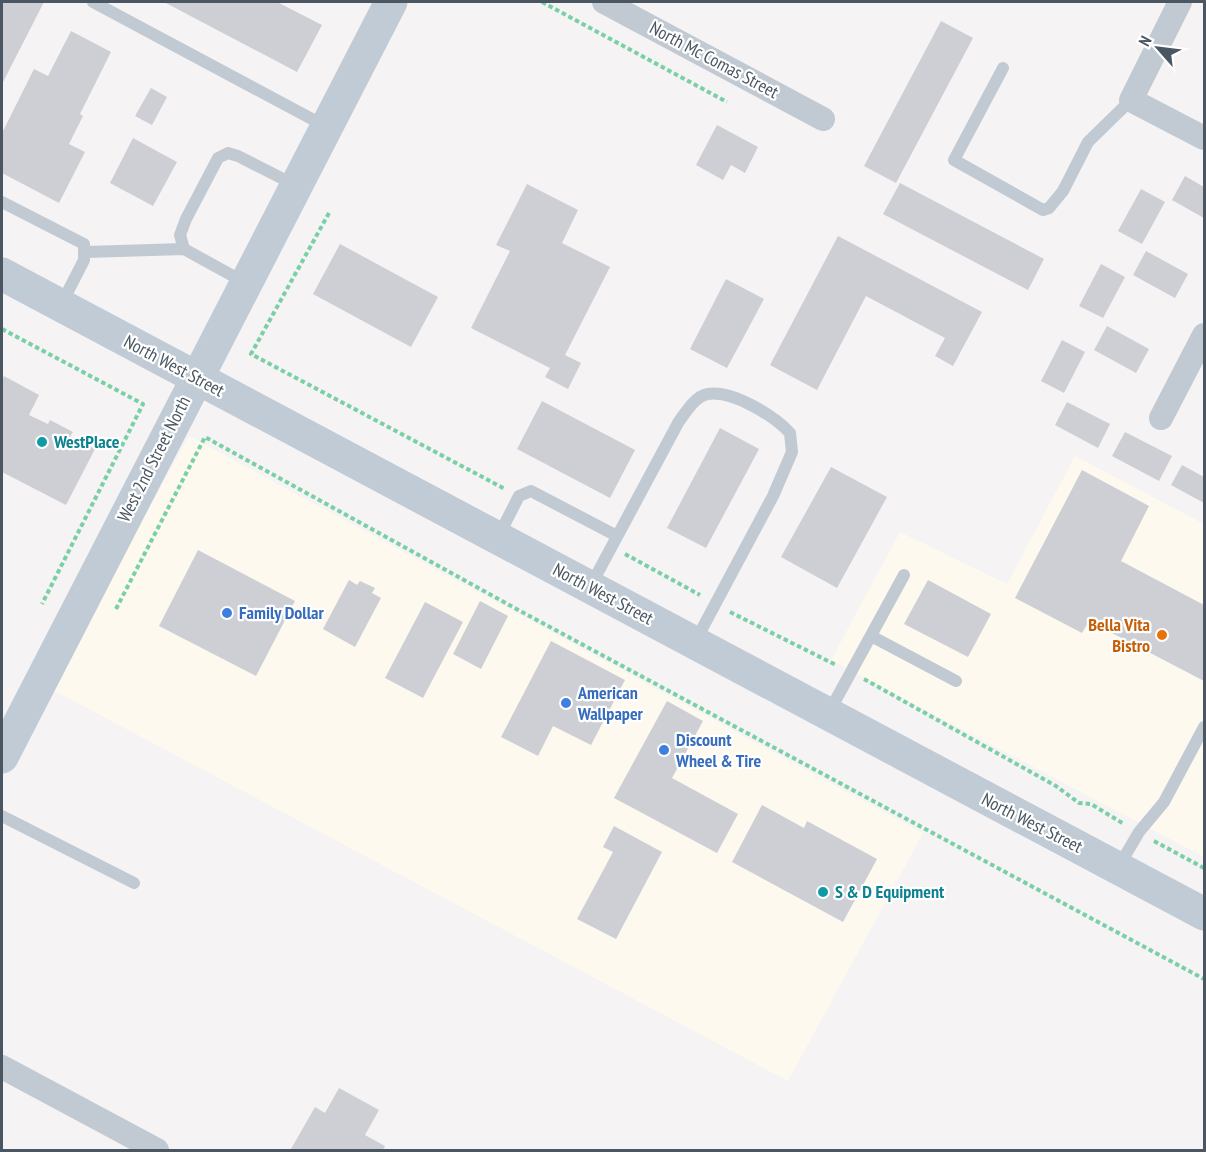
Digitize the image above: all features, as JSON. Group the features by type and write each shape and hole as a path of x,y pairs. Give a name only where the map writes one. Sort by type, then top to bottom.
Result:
{"main road":[{"name":"West 2nd Street North","path":"2,757 245,282 392,2"},
{"name":"North West Street","path":"2,274 1204,914"}],"street":[{"name":"North Mc Comas Street","path":"604,2 824,119"},
{"path":"1180,2 1131,100 1204,138"},
{"path":"1161,418 1204,335"},
{"path":"2,1067 157,1150"}],"lane":[{"path":"93,2 326,127"},
{"path":"1003,68 954,160 1043,210 1049,207 1063,191 1088,142 1131,100"},
{"path":"184,249 180,235 218,158 228,153 238,156 296,185"},
{"path":"2,202 84,244 86,252 84,261 61,306"},
{"path":"86,252 184,249 245,282"},
{"path":"590,587 678,423 694,402 706,394 726,395 768,414 790,433 792,452 773,496 695,644"},
{"path":"497,538 519,496 531,491 617,536"},
{"path":"828,715 904,575"},
{"path":"871,636 956,681"},
{"path":"1118,868 1139,832 1164,802 1204,727"},
{"path":"2,816 134,883"}],"path":[{"path":"542,2 727,102"},
{"path":"251,354 329,213"},
{"path":"2,329 143,404 42,604"},
{"path":"116,609 205,437 522,612 1204,979"}],"shaded area":[{"path":"189,436 923,833 788,1081 53,690 107,584"},
{"path":"1075,456 1204,524 1204,857 831,660 900,532 1007,584"}],"building":[{"path":"2,2 44,2 2,84"},
{"path":"164,2 277,2 322,25 297,72"},
{"path":"941,21 973,38 896,183 864,166"},
{"path":"71,31 111,52 80,114 83,116 69,144 85,152 59,203 2,173 2,133 34,69 48,76"},
{"path":"151,88 167,97 152,125 135,116"},
{"path":"717,125 758,147 745,173 731,165 723,180 696,165"},
{"path":"133,138 177,162 153,206 110,183"},
{"path":"1185,176 1204,187 1204,218 1172,200"},
{"path":"900,183 1044,259 1028,290 883,214"},
{"path":"527,184 578,210 562,243 610,267 565,355 581,363 568,389 545,377 550,368 471,328 510,251 496,245"},
{"path":"1141,189 1165,202 1142,244 1118,231"},
{"path":"838,236 982,312 953,366 935,356 945,338 866,296 817,390 770,365"},
{"path":"340,244 438,297 411,347 313,294"},
{"path":"1146,251 1188,274 1175,298 1133,275"},
{"path":"1101,264 1125,277 1103,318 1079,306"},
{"path":"726,279 764,299 727,368 690,349"},
{"path":"1107,326 1149,349 1136,373 1094,350"},
{"path":"1062,340 1085,352 1064,393 1041,381"},
{"name":"WestPlace","path":"4,376 39,395 29,415 48,424 50,420 73,432 70,436 95,449 66,505 2,472 2,381"},
{"path":"542,401 635,450 610,498 517,449"},
{"path":"1067,402 1110,424 1098,448 1055,425"},
{"path":"720,428 759,449 706,548 667,528"},
{"path":"1125,432 1172,456 1159,481 1112,456"},
{"path":"1182,465 1204,477 1204,503 1171,485"},
{"path":"831,467 887,497 837,588 781,557"},
{"path":"1082,470 1149,506 1121,561 1204,605 1204,681 1089,621 1082,633 1015,598"},
{"name":"Family Dollar","path":"198,550 295,601 256,676 159,626"},
{"path":"349,580 357,585 360,581 375,588 372,593 381,598 355,647 323,629"},
{"path":"928,580 991,614 968,657 904,624"},
{"path":"480,601 508,616 481,669 453,654"},
{"path":"425,602 463,622 423,698 385,678"},
{"name":"American Wallpaper","path":"551,641 625,680 591,745 553,726 538,756 501,737"},
{"path":"667,701 703,721 672,778 738,814 717,853 614,798"},
{"name":"S & D Equipment","path":"762,805 804,828 807,821 877,859 843,922 732,862"},
{"path":"614,826 662,852 616,939 577,919 613,852 603,847"},
{"path":"339,1088 379,1110 365,1135 385,1146 383,1150 291,1149 315,1107 325,1113"}],"place":[{"name":"WestPlace","path":"42,442"},
{"name":"Family Dollar","path":"227,613"},
{"name":"Bella Vita Bistro","path":"1162,635"},
{"name":"American Wallpaper","path":"566,703"},
{"name":"Discount Wheel & Tire","path":"664,750"},
{"name":"S & D Equipment","path":"823,892"}]}
